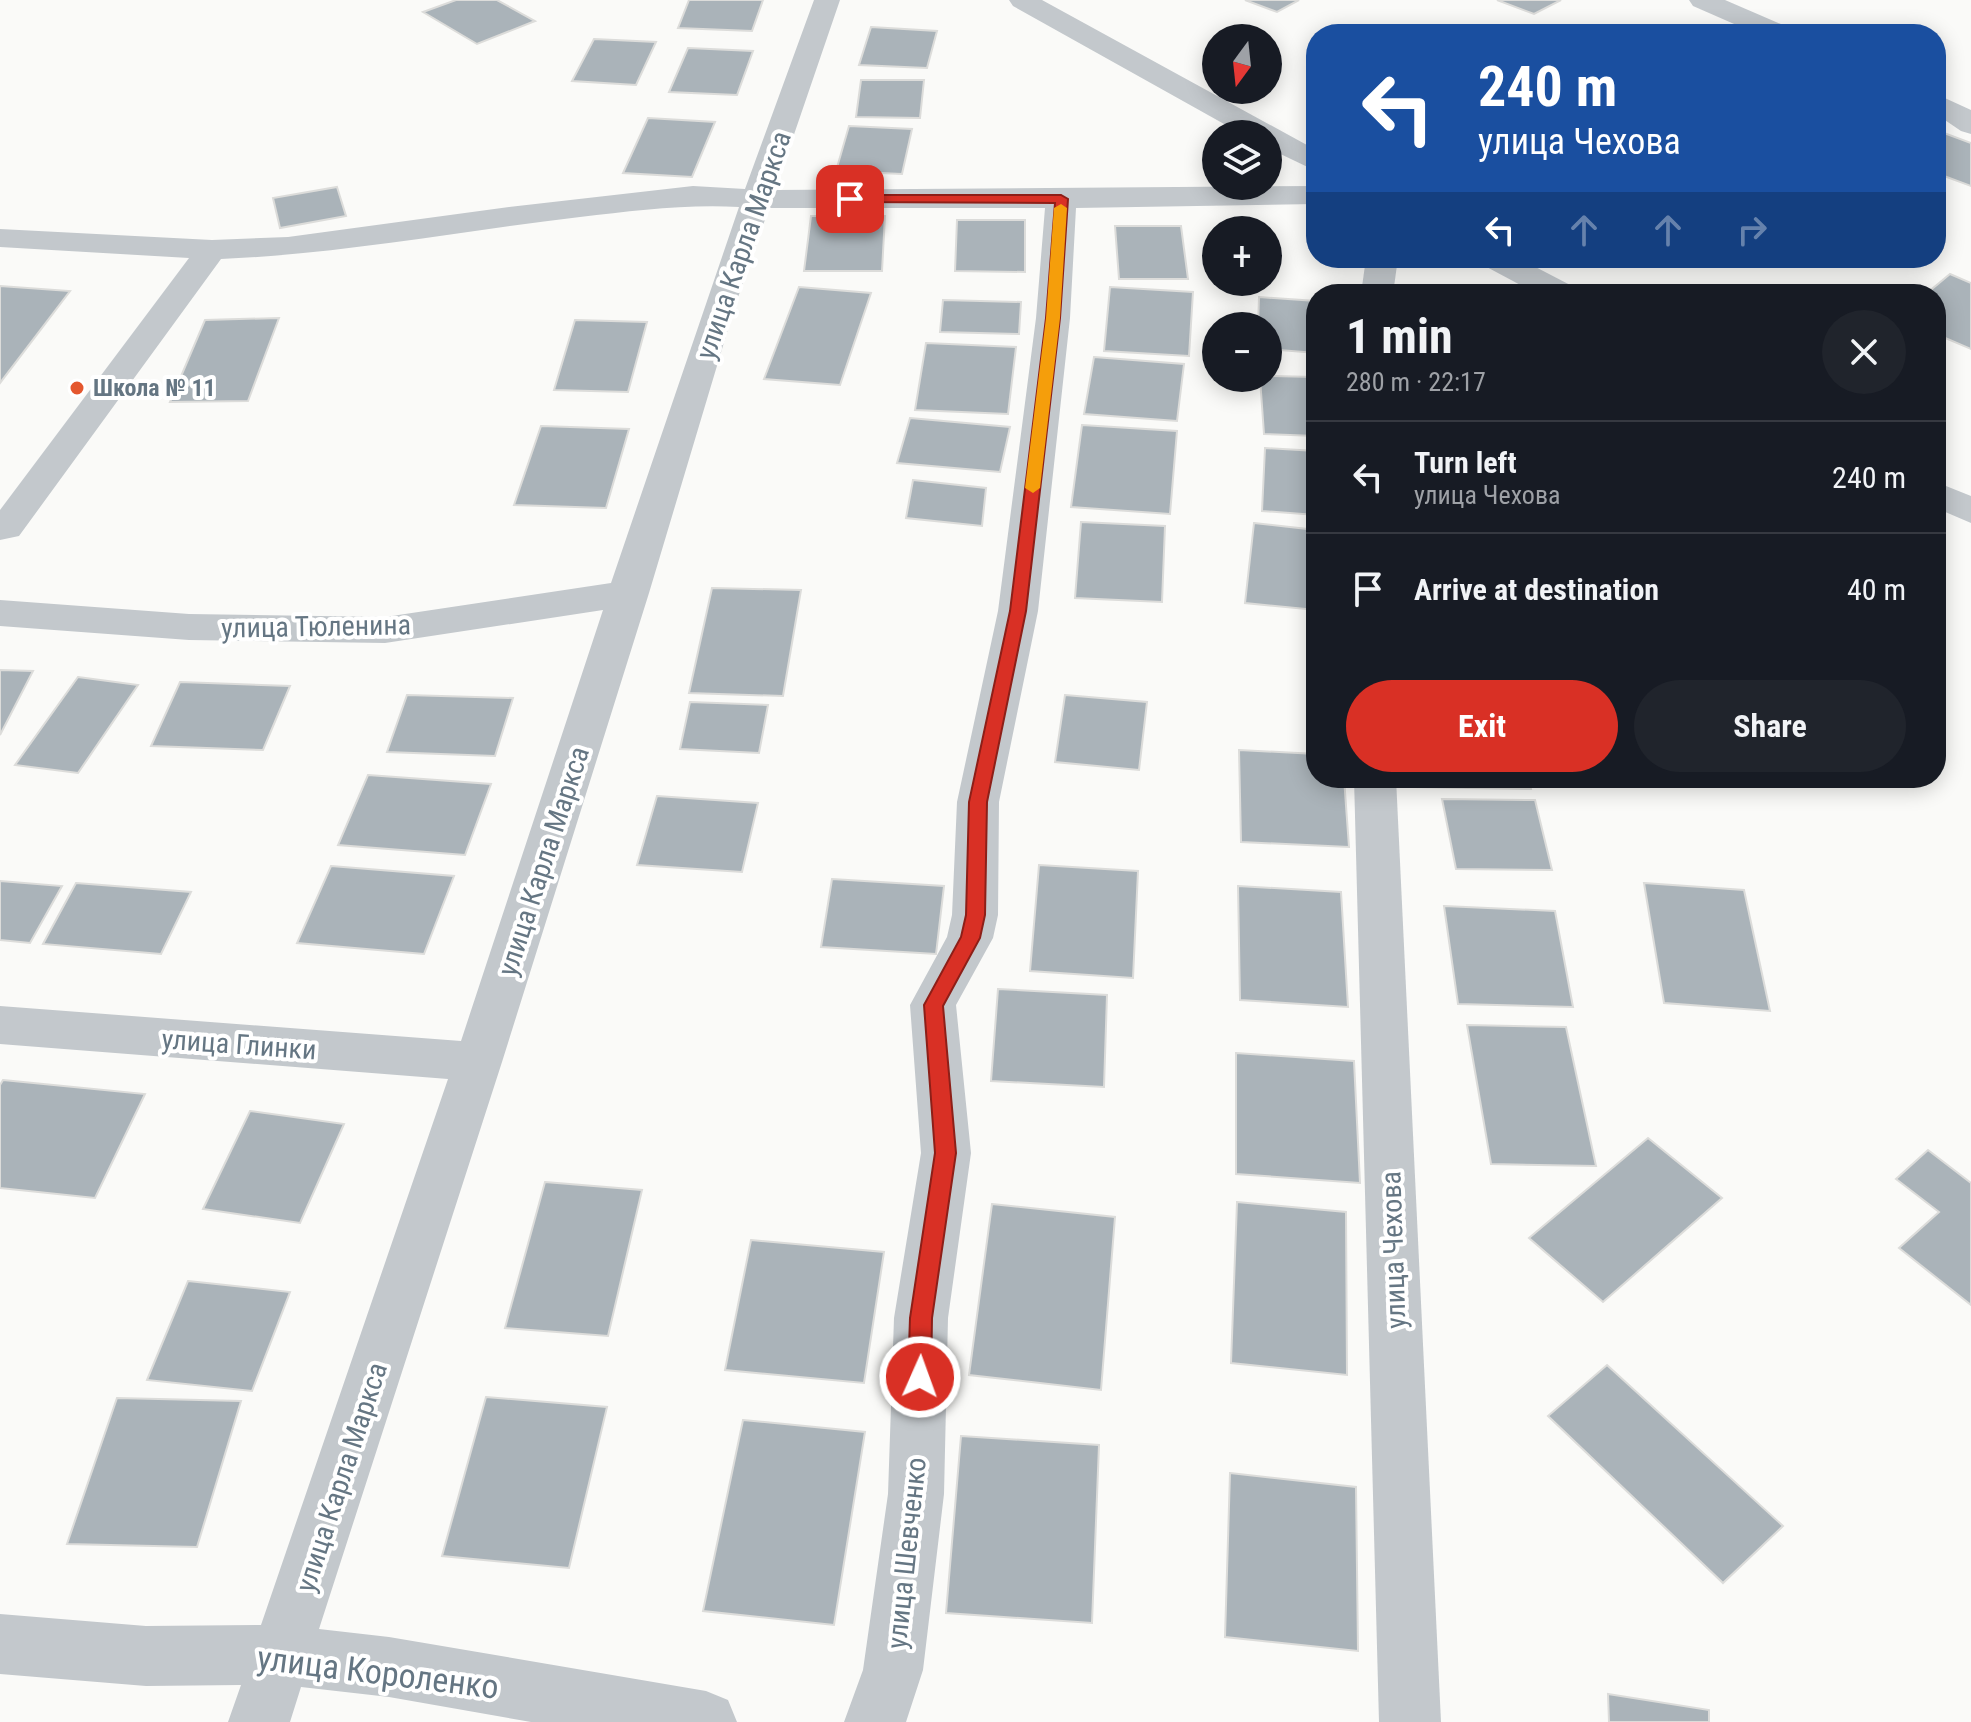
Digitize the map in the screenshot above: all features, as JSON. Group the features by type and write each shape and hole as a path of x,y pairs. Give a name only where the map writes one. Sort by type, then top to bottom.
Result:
{"street":[{"name":"улица Карла Маркса","path":"259,1722 478,1062 718,309 827,0"},
{"path":"1022,0 1239,120"},
{"path":"1702,0 1748,24"},
{"path":"1946,108 1971,125"},
{"path":"1282,144 1306,157"},
{"path":"0,238 212,250 288,247 626,201 693,195 759,199 1306,195"},
{"name":"улица Шевченко","path":"875,1722 893,1670 914,1508 921,1318 946,1153 933,1005 970,938 975,915 978,802 1018,611 1053,318 1061,199"},
{"path":"0,528 6,528 212,250"},
{"path":"1513,268 1543,284"},
{"path":"1946,498 1971,511"},
{"name":"улица Тюленина","path":"0,613 189,627 385,630 630,593"},
{"name":"улица Чехова","path":"1375,788 1410,1722"},
{"name":"улица Глинки","path":"0,1025 478,1062"},
{"name":"улица Короленко","path":"0,1644 146,1656 283,1655 389,1667 706,1722"}],"building":[{"path":"456,0 497,0 535,21 477,44 423,12"},
{"path":"689,0 763,0 752,31 678,28"},
{"path":"1245,0 1299,0 1277,12"},
{"path":"1497,0 1561,0 1534,14"},
{"path":"871,27 937,31 927,68 859,65"},
{"path":"594,39 656,42 636,85 572,81"},
{"path":"688,48 753,51 737,95 669,92"},
{"path":"861,80 924,80 920,118 856,117"},
{"path":"648,118 715,122 692,177 623,173"},
{"path":"849,126 912,129 902,174 836,171"},
{"path":"1946,134 1971,143 1971,186 1946,177"},
{"path":"337,187 346,216 280,228 273,198"},
{"path":"811,216 885,216 882,271 804,271"},
{"path":"957,220 1025,220 1025,272 955,271"},
{"path":"1115,226 1181,226 1188,279 1119,279"},
{"path":"1950,274 1971,283 1971,349 1946,338 1946,284 1938,284"},
{"path":"0,286 70,291 0,383"},
{"path":"799,287 871,293 840,385 764,379"},
{"path":"1110,287 1193,292 1189,356 1104,351"},
{"path":"1259,297 1306,300 1306,352 1282,350 1282,312 1258,312"},
{"path":"943,300 1021,302 1019,334 940,332"},
{"path":"279,318 248,401 170,402 205,320"},
{"path":"575,320 647,322 628,392 554,390"},
{"path":"926,343 1016,347 1008,414 915,410"},
{"path":"1094,357 1184,364 1177,421 1084,414"},
{"path":"1282,376 1306,377 1306,436 1264,434 1261,392 1282,392"},
{"path":"910,418 1010,427 1000,472 897,463"},
{"path":"1082,425 1177,431 1170,514 1071,507"},
{"path":"541,426 629,429 606,508 514,505"},
{"path":"1265,448 1306,450 1306,514 1262,511"},
{"path":"913,480 986,488 982,526 906,518"},
{"path":"1081,522 1165,526 1162,602 1075,598"},
{"path":"1254,523 1306,529 1306,609 1245,603"},
{"path":"712,588 801,590 783,696 689,693"},
{"path":"0,670 33,671 0,735"},
{"path":"78,677 138,685 78,773 15,765"},
{"path":"180,682 290,686 263,750 151,746"},
{"path":"407,695 513,698 495,756 387,752"},
{"path":"1065,695 1147,702 1139,770 1055,762"},
{"path":"690,702 768,705 759,753 680,749"},
{"path":"1239,750 1306,753 1306,788 1345,788 1349,847 1241,842"},
{"path":"368,775 491,784 465,855 338,845"},
{"path":"657,796 758,803 742,872 637,865"},
{"path":"1442,799 1535,800 1552,870 1456,869"},
{"path":"1039,865 1138,871 1133,978 1030,971"},
{"path":"331,866 454,876 424,954 297,943"},
{"path":"832,879 944,886 936,954 821,947"},
{"path":"0,881 62,886 30,943 0,940"},
{"path":"76,883 191,892 161,954 43,944"},
{"path":"1644,883 1744,890 1770,1011 1664,1003"},
{"path":"1238,886 1341,892 1348,1007 1240,1000"},
{"path":"1444,906 1555,911 1573,1007 1458,1004"},
{"path":"998,989 1107,995 1104,1087 991,1081"},
{"path":"1467,1025 1566,1027 1596,1166 1491,1164"},
{"path":"1236,1053 1354,1061 1360,1183 1236,1174"},
{"path":"3,1080 145,1094 95,1198 0,1188 0,1085"},
{"path":"250,1111 344,1124 300,1223 203,1209"},
{"path":"1648,1138 1722,1198 1603,1302 1529,1238"},
{"path":"1928,1150 1971,1183 1971,1305 1899,1248 1939,1212 1896,1179"},
{"path":"545,1182 642,1190 608,1336 505,1328"},
{"path":"1237,1202 1346,1212 1347,1375 1231,1363"},
{"path":"992,1204 1115,1217 1101,1390 969,1375"},
{"path":"751,1240 884,1252 864,1383 725,1370"},
{"path":"188,1281 290,1292 252,1391 147,1380"},
{"path":"1607,1365 1783,1526 1723,1583 1548,1416"},
{"path":"486,1397 607,1407 569,1568 442,1556"},
{"path":"117,1398 241,1401 197,1547 67,1544"},
{"path":"743,1420 865,1432 834,1625 703,1611"},
{"path":"961,1436 1099,1445 1092,1623 946,1613"},
{"path":"1230,1473 1356,1487 1358,1651 1225,1637"},
{"path":"1608,1694 1709,1710 1709,1722 1609,1722"}],"slow traffic":[{"path":"1033,488 1053,318 1061,208"}],"place":[{"name":"Школа № 11","path":"77,388"}],"route":[{"path":"850,199 1061,199 1053,318 1018,611 978,802 975,915 970,938 933,1005 946,1153 921,1318 920,1377"}]}
